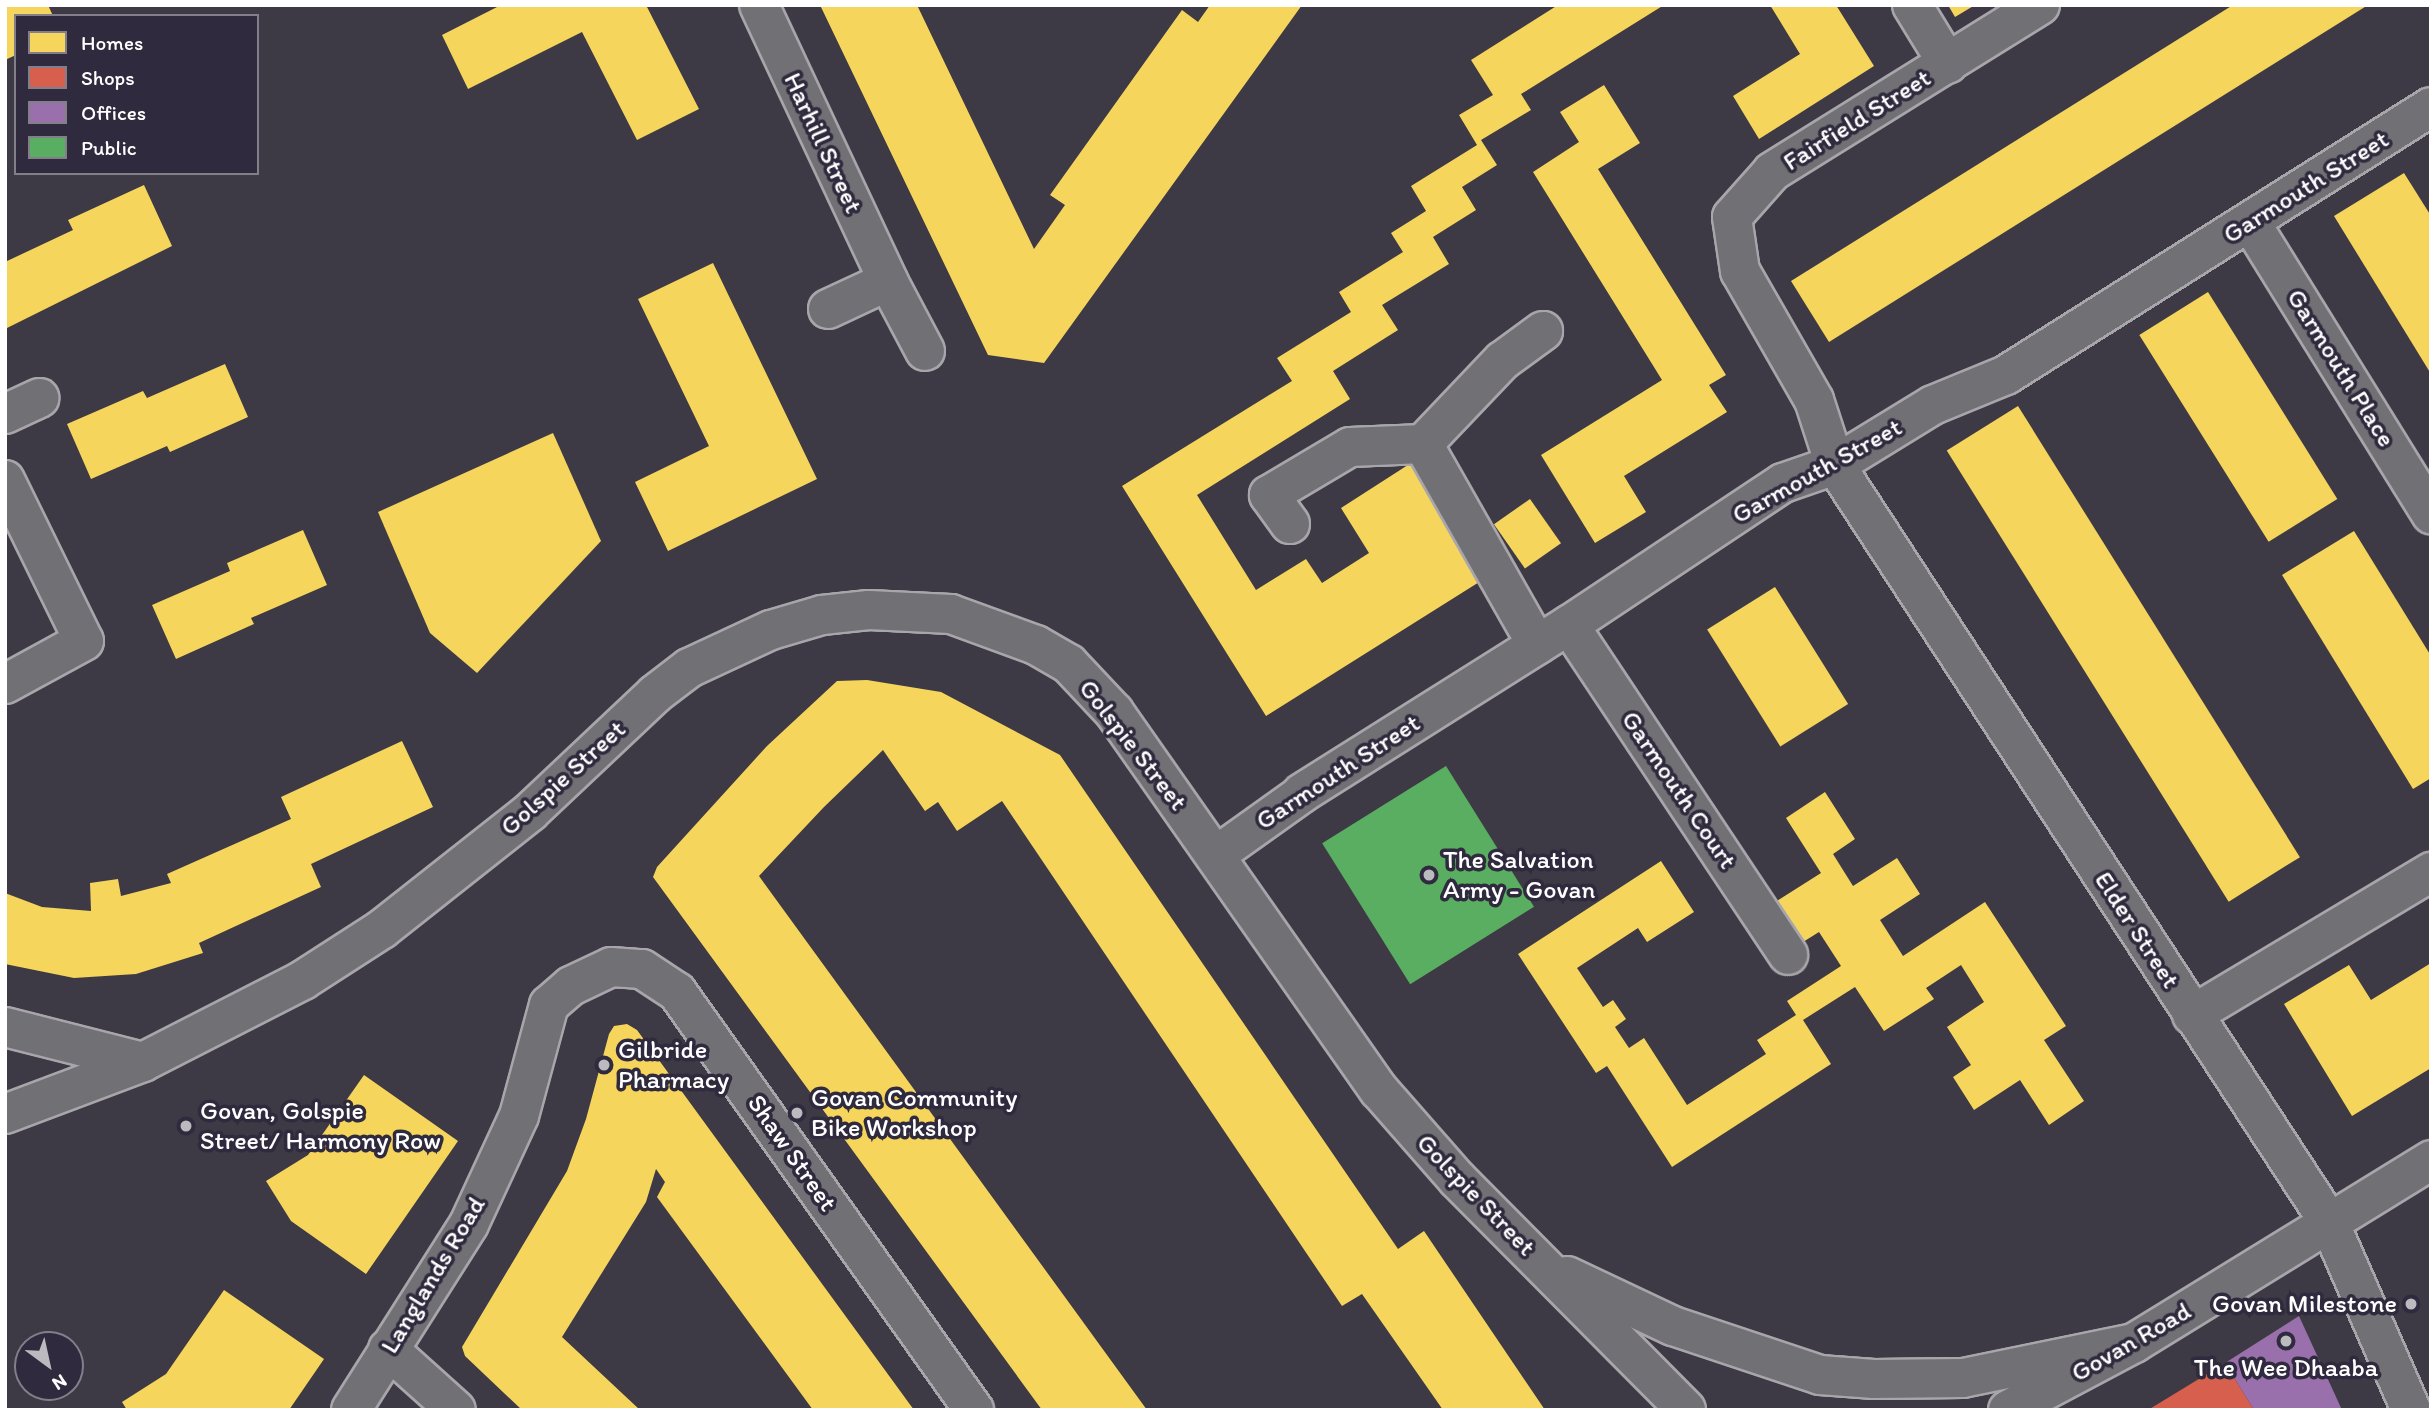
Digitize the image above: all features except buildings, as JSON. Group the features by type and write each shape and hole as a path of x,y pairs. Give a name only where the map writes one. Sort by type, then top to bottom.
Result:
{"street":[{"name":"Harhill Street","path":"759,5 888,281 925,351"},
{"path":"1912,5 1948,64"},
{"name":"Fairfield Street","path":"1740,271 1732,217 1772,172 2040,5"},
{"name":"Garmouth Street","path":"1215,855 1302,793 1569,625 1783,483 1835,465 1933,405 2006,375 2431,107"},
{"name":"Garmouth Place","path":"2250,222 2431,514"},
{"name":"Elder Street","path":"1740,271 1814,400 1835,465 2329,1222 2411,1410"},
{"path":"828,309 888,281"},
{"path":"1290,524 1269,495 1350,447 1423,443 1502,361 1544,331"},
{"path":"1423,443 1537,645"},
{"path":"5,480 84,641 5,684"},
{"name":"Golspie Street","path":"5,1114 143,1062 303,980 383,929 530,812 655,694 689,668 771,630 822,615 869,610 951,614 1036,645 1069,664 1114,712 1379,1090 1457,1180 1546,1266 1686,1410"},
{"name":"Garmouth Court","path":"1569,625 1788,955"},
{"path":"2192,1015 2431,872"},
{"name":"Shaw Street","path":"571,986 611,967 642,970 677,992 974,1410"},
{"name":"Langlands Road","path":"351,1410 469,1224 519,1116 549,1004 571,986"},
{"path":"5,1027 143,1062"},
{"name":"Govan Road","path":"2008,1410 2134,1343 2431,1160"},
{"path":"1546,1266 1673,1326 1820,1375 1874,1379 1963,1378 2134,1343"},
{"path":"388,1349 456,1410"}],"place":[{"name":"The Salvation Army - Govan","path":"1429,875"},
{"name":"Gilbride Pharmacy","path":"604,1065"},
{"name":"Govan Community Bike Workshop","path":"797,1113"},
{"name":"Govan, Golspie Street/ Harmony Row","path":"186,1126"},
{"name":"Govan Milestone","path":"2411,1304"},
{"name":"The Wee Dhaaba","path":"2286,1341"}]}
